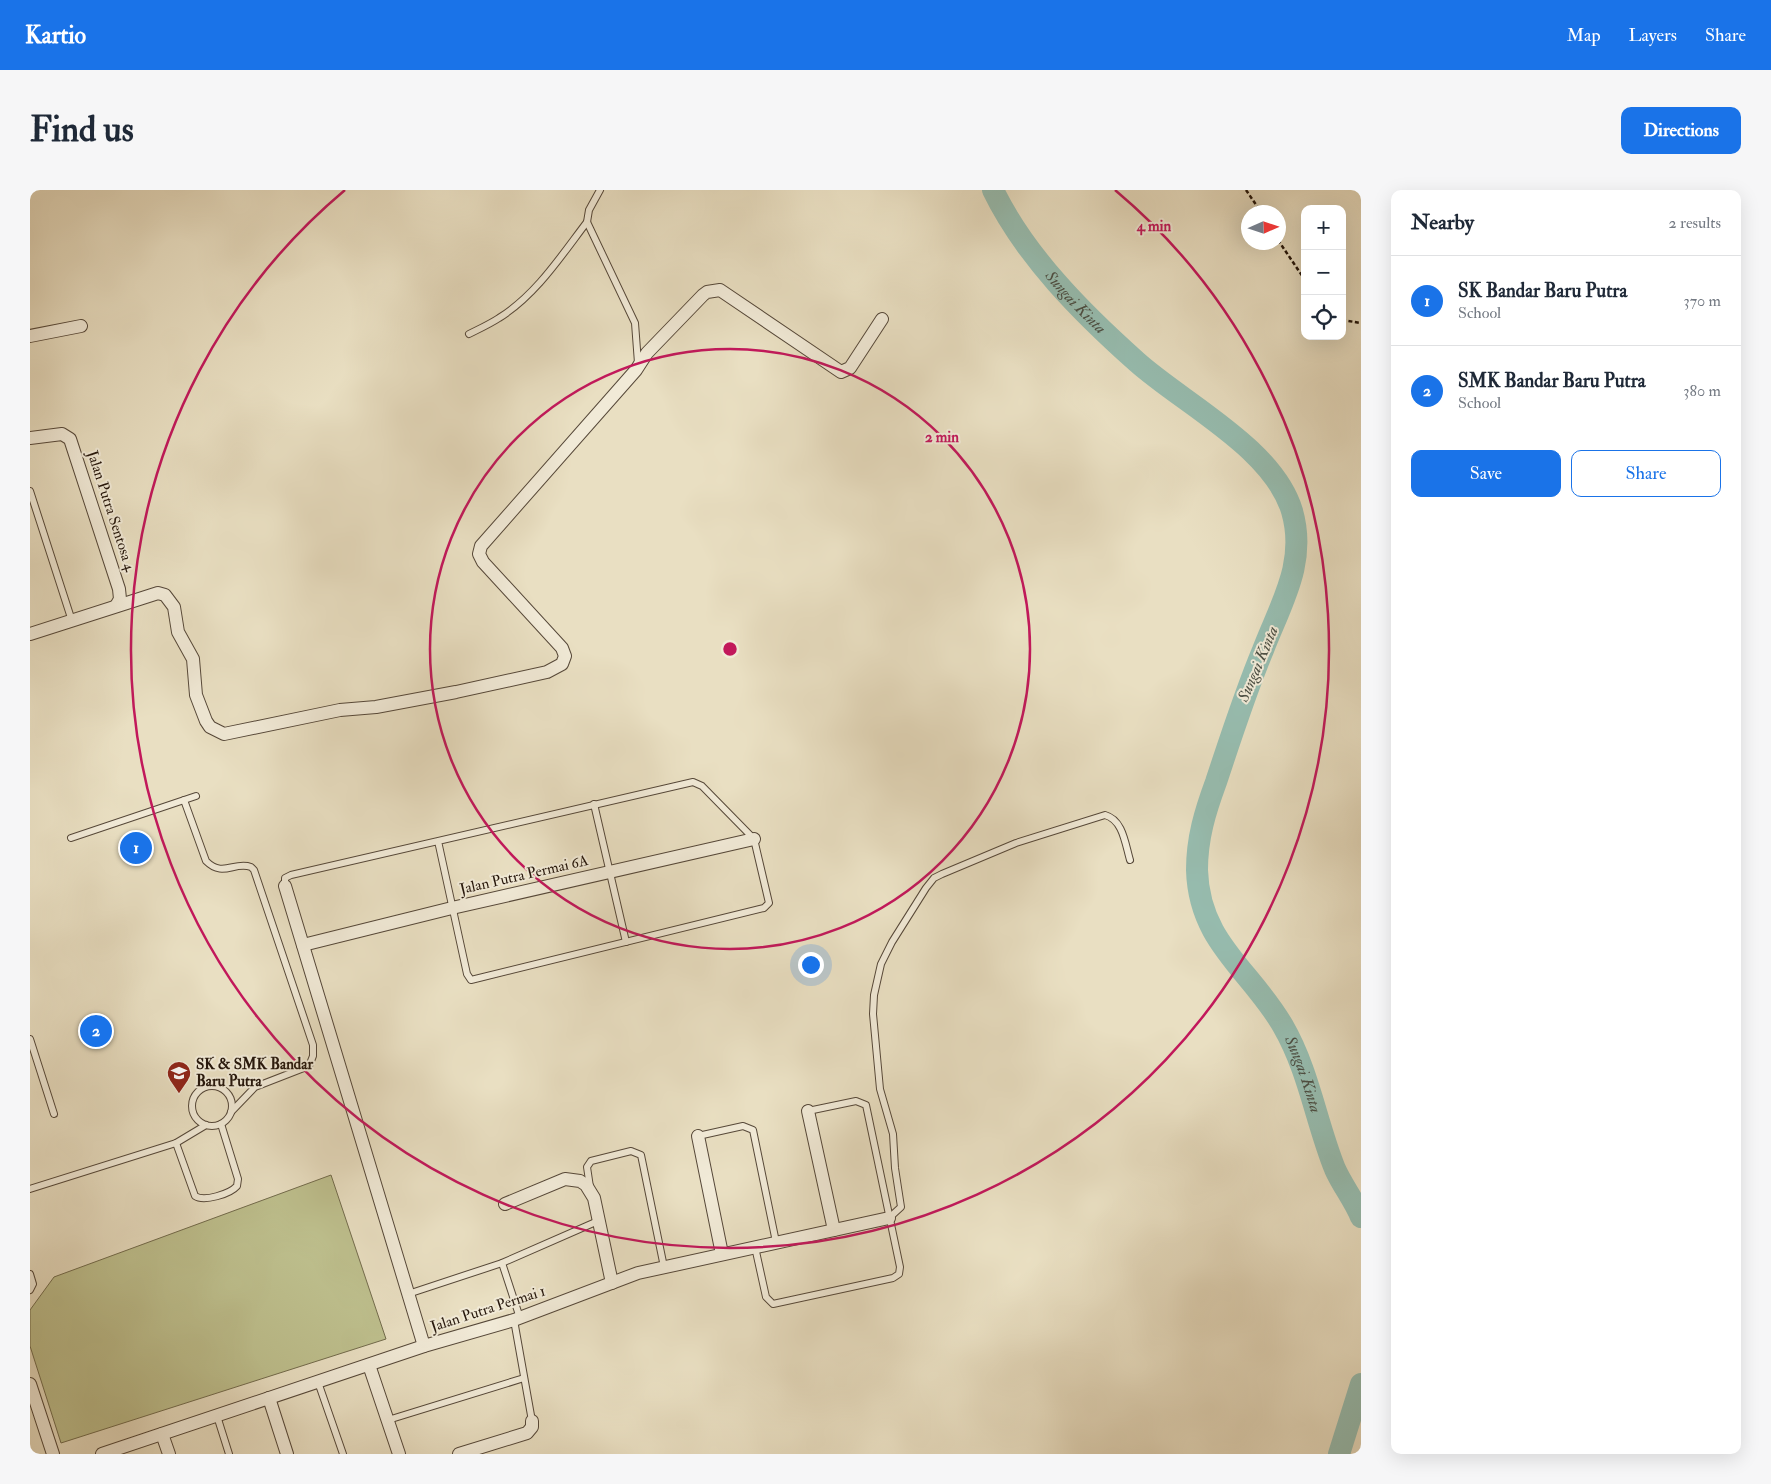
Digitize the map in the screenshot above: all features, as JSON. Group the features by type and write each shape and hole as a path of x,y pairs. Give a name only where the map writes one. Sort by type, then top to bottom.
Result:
{"street":[{"path":"30,634 162,593 168,597 176,613 178,632 193,659 196,695 206,721 210,727 224,734 340,710 376,707 456,692 557,668 564,661 562,648 483,562 479,551 636,370 638,364 703,295 713,290 724,293 841,372 850,368 882,320"},
{"path":"30,336 81,326"},
{"name":"Jalan Putra Sentosa 4","path":"30,438 56,434 67,436 72,444 119,589 120,599 116,606"},
{"name":"Jalan Putra Permai 6A","path":"303,945 452,908 754,839"},
{"path":"284,886 424,1346"},
{"path":"808,1111 834,1230"},
{"path":"698,1136 722,1254"},
{"path":"505,1204 565,1179 580,1181 589,1188 612,1283"},
{"name":"Jalan Putra Permai 1","path":"102,1454 424,1346 517,1319 638,1273 889,1218"},
{"path":"369,1365 399,1454"},
{"path":"30,1384 53,1454"},
{"path":"269,1398 287,1454"},
{"path":"459,1454 527,1433 532,1427 532,1421"},
{"path":"162,1434 169,1454"}],"lane":[{"path":"469,334 500,318 549,273 587,222 589,210 600,190"},
{"path":"587,222 635,323 638,364"},
{"path":"30,491 72,621"},
{"path":"284,886 285,878 291,875 594,804 694,782 702,786 754,839 769,900 767,906 471,980 467,974 438,841"},
{"path":"70,838 196,796"},
{"path":"30,1189 176,1143 206,1125 221,1124 255,1087 309,1066 313,1056 313,1045 254,870 248,865 227,870 212,867 206,861 184,800"},
{"path":"594,804 626,942"},
{"path":"889,1218 901,1207 895,1168 893,1134 880,1089 873,1014 874,995 881,964 892,942 926,888 934,878 942,874 1016,843 1095,816 1105,815 1113,817 1119,823 1130,860"},
{"path":"30,1039 54,1114"},
{"path":"206,1125 196,1117 193,1104 196,1096 206,1088 218,1087 226,1092 232,1103 231,1112"},
{"path":"755,1247 766,1297 770,1303 777,1304 896,1277 900,1267 866,1105 856,1101 808,1111"},
{"path":"176,1143 195,1196 205,1198 231,1190 237,1186 238,1179 221,1124"},
{"path":"698,1136 744,1126 753,1130 776,1242"},
{"path":"589,1188 587,1170 591,1161 631,1151 641,1154 664,1267"},
{"path":"408,1294 502,1263 598,1221"},
{"path":"502,1263 517,1319 524,1378 532,1421"},
{"path":"30,1274 33,1284 30,1290"},
{"path":"388,1420 524,1378"},
{"path":"318,1382 343,1454"},
{"path":"217,1416 229,1454"}],"path":[{"path":"1246,190 1256,205"},
{"path":"1285,250 1301,274"},
{"path":"1346,321 1361,323"}],"green space":[{"path":"331,1175 386,1339 61,1443 30,1346 30,1310 54,1277"}],"waterway":[{"name":"Sungai Kinta","path":"993,190 1021,238 1056,282 1096,324 1137,362 1247,447 1282,488 1292,511 1296,530 1296,548 1290,582 1250,682 1208,804 1200,836 1197,870 1200,895 1207,917 1217,937 1270,1006 1292,1043 1306,1079 1335,1169 1361,1217"},
{"name":"Sungai Kinta","path":"1339,1454 1361,1384"}],"place":[{"name":"SK Bandar Baru Putra","path":"136,848"},
{"name":"SMK Bandar Baru Putra","path":"96,1031"},
{"name":"SK & SMK Bandar Baru Putra","path":"179,1094"}]}
